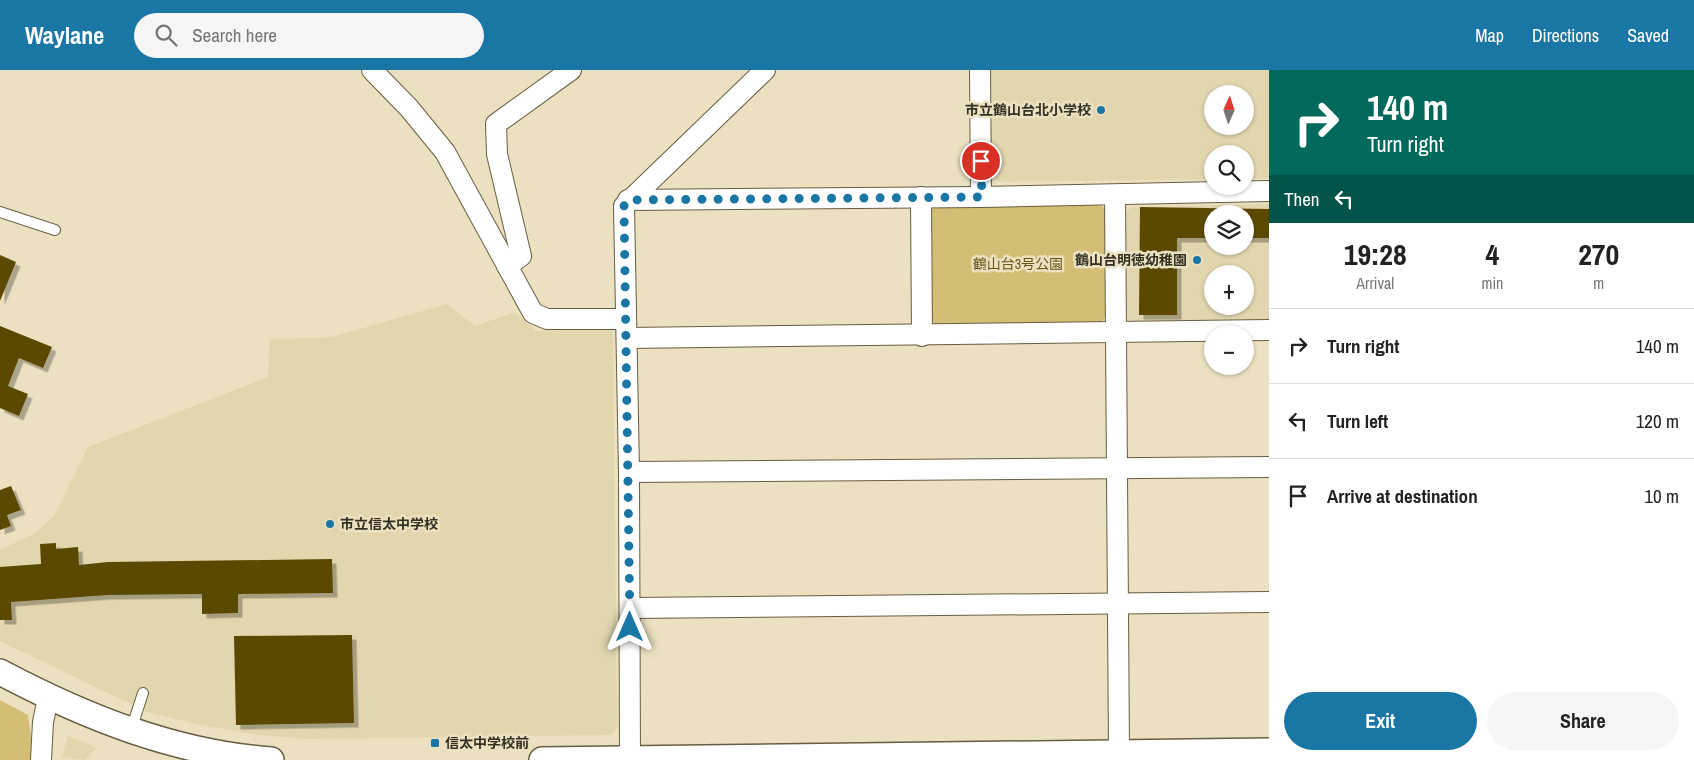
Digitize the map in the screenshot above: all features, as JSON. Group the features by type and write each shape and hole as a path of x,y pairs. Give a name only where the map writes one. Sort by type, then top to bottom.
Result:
{"street":[{"path":"372,70 409,108 445,152 466,187 533,313 548,319 626,328 922,336 1269,330"},
{"path":"507,266 521,256 497,154 496,124 571,70"},
{"path":"630,760 629,472 624,206 628,200 765,70"},
{"path":"980,70 982,197"},
{"path":"628,200 982,197 1269,191"},
{"path":"1115,195 1116,469 1119,604 1118,756"},
{"path":"921,197 922,336"},
{"path":"629,472 1269,467"},
{"path":"630,608 1269,602"},
{"path":"0,672 48,698 130,731 171,743 250,758 271,760"},
{"path":"41,760 43,722 48,698"},
{"path":"542,760 1118,756 1269,751"}],"lane":[{"path":"0,212 55,230"},
{"path":"130,731 144,694"}],"shaded area":[{"name":"市立鶴山台北小学校","path":"990,70 1269,70 1269,178 1254,179 1254,145 1204,145 1204,179 999,182 991,175"},
{"name":"鶴山台明徳幼稚園","path":"1269,204 1269,321 1133,323 1124,314 1124,213 1132,207 1204,205 1204,255 1254,255 1254,205 1223,205"},
{"name":"市立信太中学校","path":"447,304 475,326 515,312 536,331 613,328 617,728 612,735 309,739 257,735 196,724 147,712 0,641 0,550 35,533 54,516 88,447 268,377 270,339 332,337"},
{"path":"68,736 97,748 85,760 62,757"}],"green space":[{"name":"鶴山台3号公園","path":"1099,203 1108,212 1108,314 1101,323 936,325 927,316 929,215 936,204"},
{"path":"0,700 28,715 32,744 31,760 0,760"}],"building":[{"path":"1140,207 1204,208 1204,238 1177,238 1177,315 1139,315"},
{"path":"1254,209 1269,209 1269,238 1254,238"},
{"path":"0,255 16,262 0,301"},
{"path":"0,326 52,347 43,368 19,358 8,386 28,394 19,416 0,408"},
{"path":"11,486 21,510 7,515 11,526 0,530 0,490"},
{"path":"56,543 56,549 78,547 79,565 108,562 332,559 333,593 238,594 238,613 202,614 202,594 108,595 11,602 12,620 0,620 0,567 41,564 40,544"},
{"path":"352,635 354,723 236,725 234,636"}],"place":[{"name":"市立鶴山台北小学校","path":"1101,110"},
{"name":"鶴山台明徳幼稚園","path":"1197,260"},
{"name":"市立信太中学校","path":"330,524"},
{"name":"信太中学校前","path":"435,743"}],"route":[{"path":"630,627 624,206 628,200 982,197 981,161"}]}
